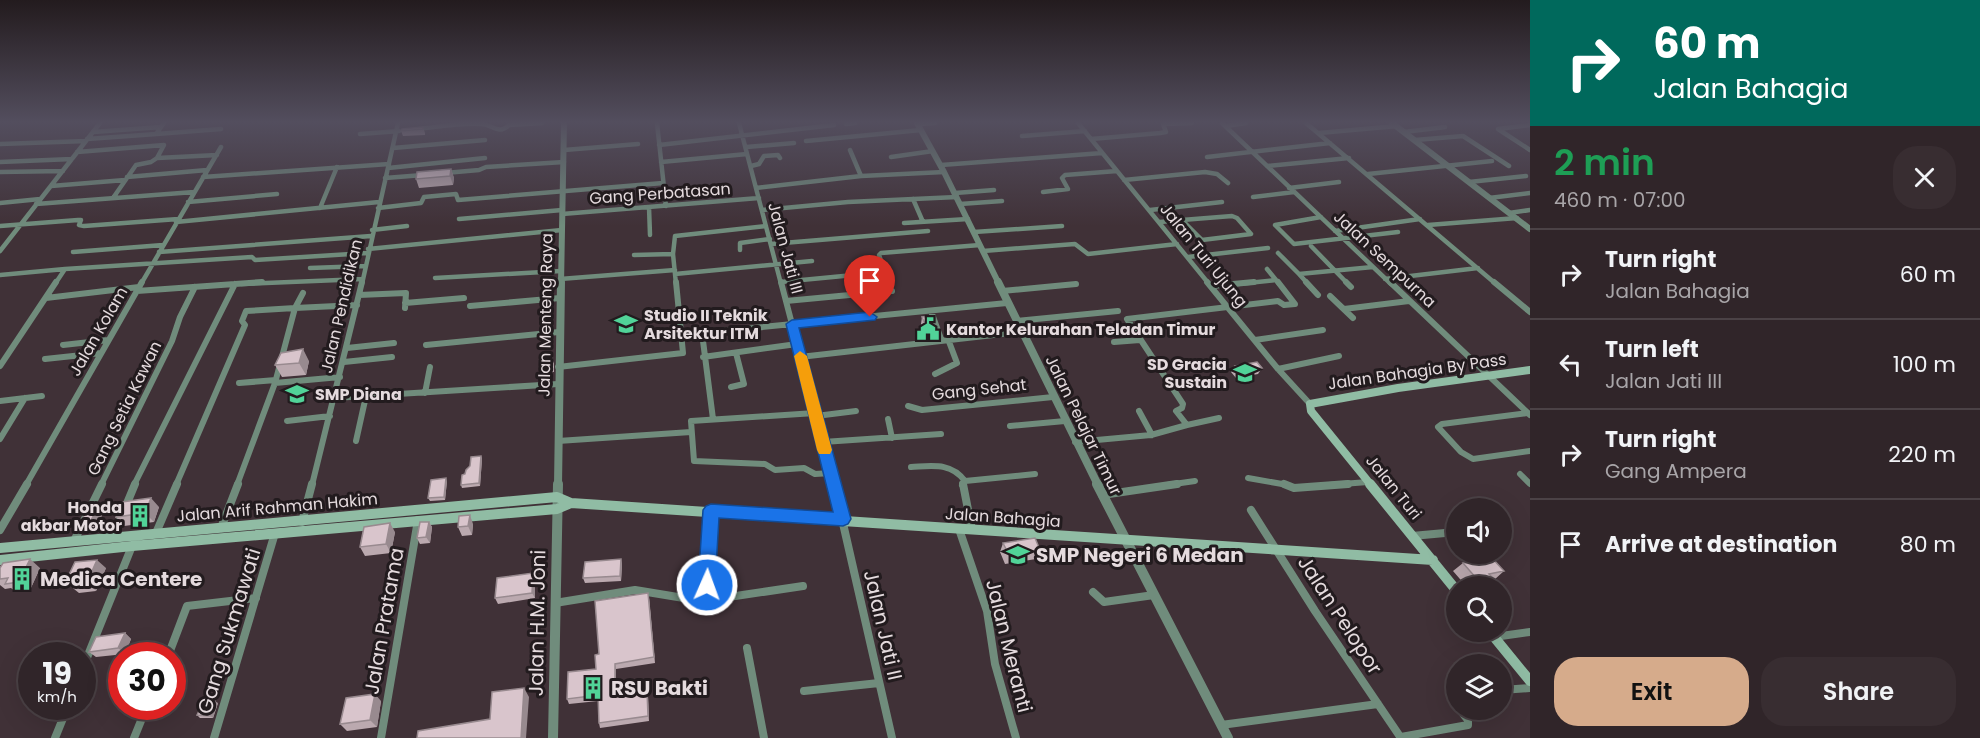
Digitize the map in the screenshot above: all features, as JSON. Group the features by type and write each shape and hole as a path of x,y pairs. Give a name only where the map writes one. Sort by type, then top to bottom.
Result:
{"main road":[{"name":"Jalan Bahagia By Pass","path":"1310,404 1398,388 1530,370"},
{"name":"Jalan Turi","path":"1310,404 1311,411 1446,578"},
{"name":"Jalan Arif Rahman Hakim","path":"0,548 221,528 301,525 419,514 557,497"},
{"name":"Jalan Bahagia","path":"557,497 571,504"},
{"name":"Jalan Bahagia","path":"556,509 571,504 711,510 1279,552 1432,560"},
{"name":"Jalan Arif Rahman Hakim","path":"419,514 556,509"},
{"name":"Jalan Arif Rahman Hakim","path":"0,560 275,533 301,525"},
{"path":"1498,642 1530,681"}],"street":[{"path":"113,198 136,165 151,162 157,158 168,157"},
{"name":"Jalan Kolam","path":"0,530 177,220 215,157"},
{"name":"Jalan Pendidikan","path":"301,525 344,362 390,157"},
{"name":"Jalan Menteng Raya","path":"556,509 564,157"},
{"path":"660,157 666,206"},
{"path":"661,162 710,157"},
{"name":"Jalan Jati III","path":"748,157 843,519"},
{"path":"751,166 759,164 763,157"},
{"path":"853,157 861,176"},
{"name":"Jalan Pelajar Timur","path":"937,157 1075,442 1228,738"},
{"path":"756,188 1058,157"},
{"name":"Jalan Turi Ujung","path":"1106,157 1278,369 1310,404"},
{"name":"Jalan Sempurna","path":"1259,157 1529,414"},
{"path":"1437,157 1530,229"},
{"path":"1496,157 1509,166"},
{"path":"203,177 484,158"},
{"path":"1268,166 1349,158 1530,312"},
{"path":"0,162 72,159"},
{"path":"0,251 72,159"},
{"path":"1368,174 1492,161"},
{"path":"443,173 478,170 486,166 564,162"},
{"path":"320,208 337,167"},
{"path":"51,186 207,170"},
{"path":"0,172 63,171"},
{"path":"1043,192 1068,189 1062,178 1065,175 1117,171"},
{"path":"1124,180 1205,172 1217,174 1228,183"},
{"path":"385,178 432,174"},
{"path":"1469,182 1526,176"},
{"path":"1253,197 1339,182"},
{"path":"0,226 80,220 79,225 84,226 177,220 320,208 421,203 425,196 456,194 458,200 663,183"},
{"path":"957,198 994,190"},
{"path":"0,203 194,192"},
{"path":"1489,198 1530,193"},
{"path":"188,202 277,194"},
{"name":"Gang Perbatasan","path":"459,219 759,198"},
{"path":"762,210 913,199 957,198 1002,201"},
{"path":"913,199 923,222"},
{"path":"1150,210 1222,202"},
{"path":"649,207 651,235"},
{"path":"1509,213 1530,210"},
{"path":"1160,222 1182,220 1235,216 1251,234 1202,240 1182,220"},
{"path":"1321,217 1275,225 1294,244 1398,232"},
{"path":"904,222 968,219"},
{"path":"1335,231 1420,219"},
{"path":"1428,225 1517,219"},
{"path":"73,252 372,233 407,226"},
{"path":"558,367 684,353 673,254 674,237 678,234 766,226"},
{"path":"974,232 1062,226"},
{"path":"0,275 154,262 252,257 256,260 276,260 562,230"},
{"path":"740,250 740,243 928,231"},
{"path":"781,282 885,272 879,255 881,253 1075,244 1088,254 1177,244"},
{"path":"1311,246 1352,287"},
{"path":"1188,257 1268,248"},
{"path":"1278,253 1318,295"},
{"path":"634,255 673,254"},
{"path":"435,278 675,272 812,261"},
{"path":"310,268 365,266"},
{"path":"1299,274 1372,267"},
{"path":"1186,425 1176,411 1182,408 1183,404 1127,319 1278,301 1284,305 1295,304 1267,268"},
{"path":"1385,279 1478,268"},
{"path":"0,366 65,269"},
{"path":"46,298 138,289 363,279"},
{"path":"1212,286 1276,280"},
{"path":"113,537 140,471 235,284"},
{"path":"1002,291 1076,284"},
{"name":"Gang Setia Kawan","path":"74,541 172,341 180,317 195,287"},
{"path":"786,301 892,291"},
{"path":"221,528 275,381 295,308 303,293"},
{"path":"359,296 406,293 405,305 464,298"},
{"path":"1330,296 1353,318"},
{"path":"470,306 560,298"},
{"path":"1344,309 1409,301"},
{"path":"713,419 702,333 1007,303"},
{"path":"156,533 246,325 242,321 246,311 357,306"},
{"path":"931,311 957,363 935,374"},
{"path":"1016,321 1119,311"},
{"path":"1255,340 1323,330"},
{"path":"426,345 559,332"},
{"path":"800,357 1021,332"},
{"path":"1114,342 1140,339"},
{"path":"63,345 108,340"},
{"path":"347,348 394,343"},
{"path":"704,357 797,344"},
{"path":"45,359 101,353"},
{"path":"731,387 744,384 736,353"},
{"path":"1278,369 1339,356"},
{"path":"344,362 392,357"},
{"path":"425,393 430,367"},
{"path":"239,383 340,377"},
{"path":"334,398 558,384"},
{"path":"0,401 42,396"},
{"path":"356,441 366,396"},
{"name":"Gang Sehat","path":"908,406 922,410 1053,397"},
{"path":"0,439 25,398"},
{"path":"831,473 815,474 804,468 775,470 766,464 696,462 691,421 856,411"},
{"path":"1139,411 1152,435"},
{"path":"1529,414 1442,424 1438,427 1461,452 1473,459 1530,451"},
{"path":"287,421 330,416"},
{"path":"1075,442 1152,435 1219,418"},
{"path":"888,419 892,438"},
{"path":"1010,426 1065,420"},
{"path":"558,441 691,432"},
{"path":"823,442 941,434"},
{"path":"911,467 951,466 959,471 965,481"},
{"path":"965,481 1035,474"},
{"path":"1520,474 1530,484"},
{"path":"1248,478 1283,483 1294,488 1368,482"},
{"path":"965,481 962,485 972,530"},
{"path":"1102,495 1195,481"},
{"name":"Jalan H.M. Joni","path":"553,738 556,509"},
{"path":"707,585 711,510"},
{"name":"Jalan Pelopor","path":"1251,510 1315,611 1401,737"},
{"name":"Jalan Pratama","path":"381,738 419,514"},
{"name":"Jalan Jati II","path":"843,519 890,738"},
{"name":"Jalan Meranti","path":"959,529 987,611 995,664 1016,738"},
{"name":"Gang Sukmawati","path":"214,738 275,533"},
{"path":"1413,536 1446,533"},
{"path":"93,642 132,546"},
{"path":"555,603 635,590 702,601 803,586"},
{"path":"1093,592 1104,602 1154,595"},
{"path":"173,642 187,606 256,597"},
{"path":"1512,633 1530,632"},
{"path":"747,648 764,738"},
{"path":"804,691 879,683"},
{"path":"1512,689 1530,687"},
{"path":"1221,725 1378,704"},
{"path":"55,738 62,720"},
{"path":"135,738 142,720"},
{"path":"1401,737 1467,725 1468,720"}],"building":[{"path":"451,169 450,176 416,179 417,172"},
{"path":"931,316 935,328 927,329 922,317"},
{"path":"303,349 299,363 275,365 281,353"},
{"path":"552,358 552,366 542,367 542,359"},
{"path":"1257,362 1262,368 1239,371 1235,366"},
{"path":"481,456 479,483 461,485 462,475 470,466 471,457"},
{"path":"446,478 444,497 428,498 431,480"},
{"path":"151,498 145,513 116,517 122,502"},
{"path":"97,509 90,522 80,523 87,510"},
{"path":"470,515 468,526 458,527 459,516"},
{"path":"420,522 429,522 426,537 417,538"},
{"path":"390,523 386,544 360,547 364,527"},
{"path":"1035,538 1040,550 1009,555 1003,543"},
{"path":"30,559 19,582 5,584 8,578 0,579 0,568 3,563"},
{"path":"621,559 620,576 583,578 585,562"},
{"path":"97,560 87,582 69,585 71,580 66,581 75,562"},
{"path":"1464,564 1498,564 1504,571 1489,574 1491,576 1474,576"},
{"path":"533,573 532,593 495,598 497,578"},
{"path":"648,593 654,657 615,664 615,695 647,691 648,716 599,723 598,695 567,699 568,672 596,669 595,655 599,654 595,601"},
{"path":"125,633 121,642 108,642 108,649 96,651 96,642 94,642 96,637"},
{"path":"524,688 521,738 417,738 418,731 490,719 492,692"},
{"path":"375,694 370,720 340,724 346,698"},
{"path":"204,701 215,701 210,716 197,715"}],"slow traffic":[{"path":"800,356 825,450"}],"place":[{"name":"Studio II Teknik Arsitektur ITM","path":"626,324"},
{"name":"Kantor Kelurahan Teladan Timur","path":"928,329"},
{"name":"SD Gracia Sustain","path":"1245,373"},
{"name":"SMP Diana","path":"297,394"},
{"name":"Honda akbar Motor","path":"140,516"},
{"name":"SMP Negeri 6 Medan","path":"1018,555"},
{"name":"Medica Centere","path":"22,579"},
{"name":"RSU Bakti","path":"593,688"}],"route":[{"path":"707,585 711,510 843,519 792,324 870,317"}]}
